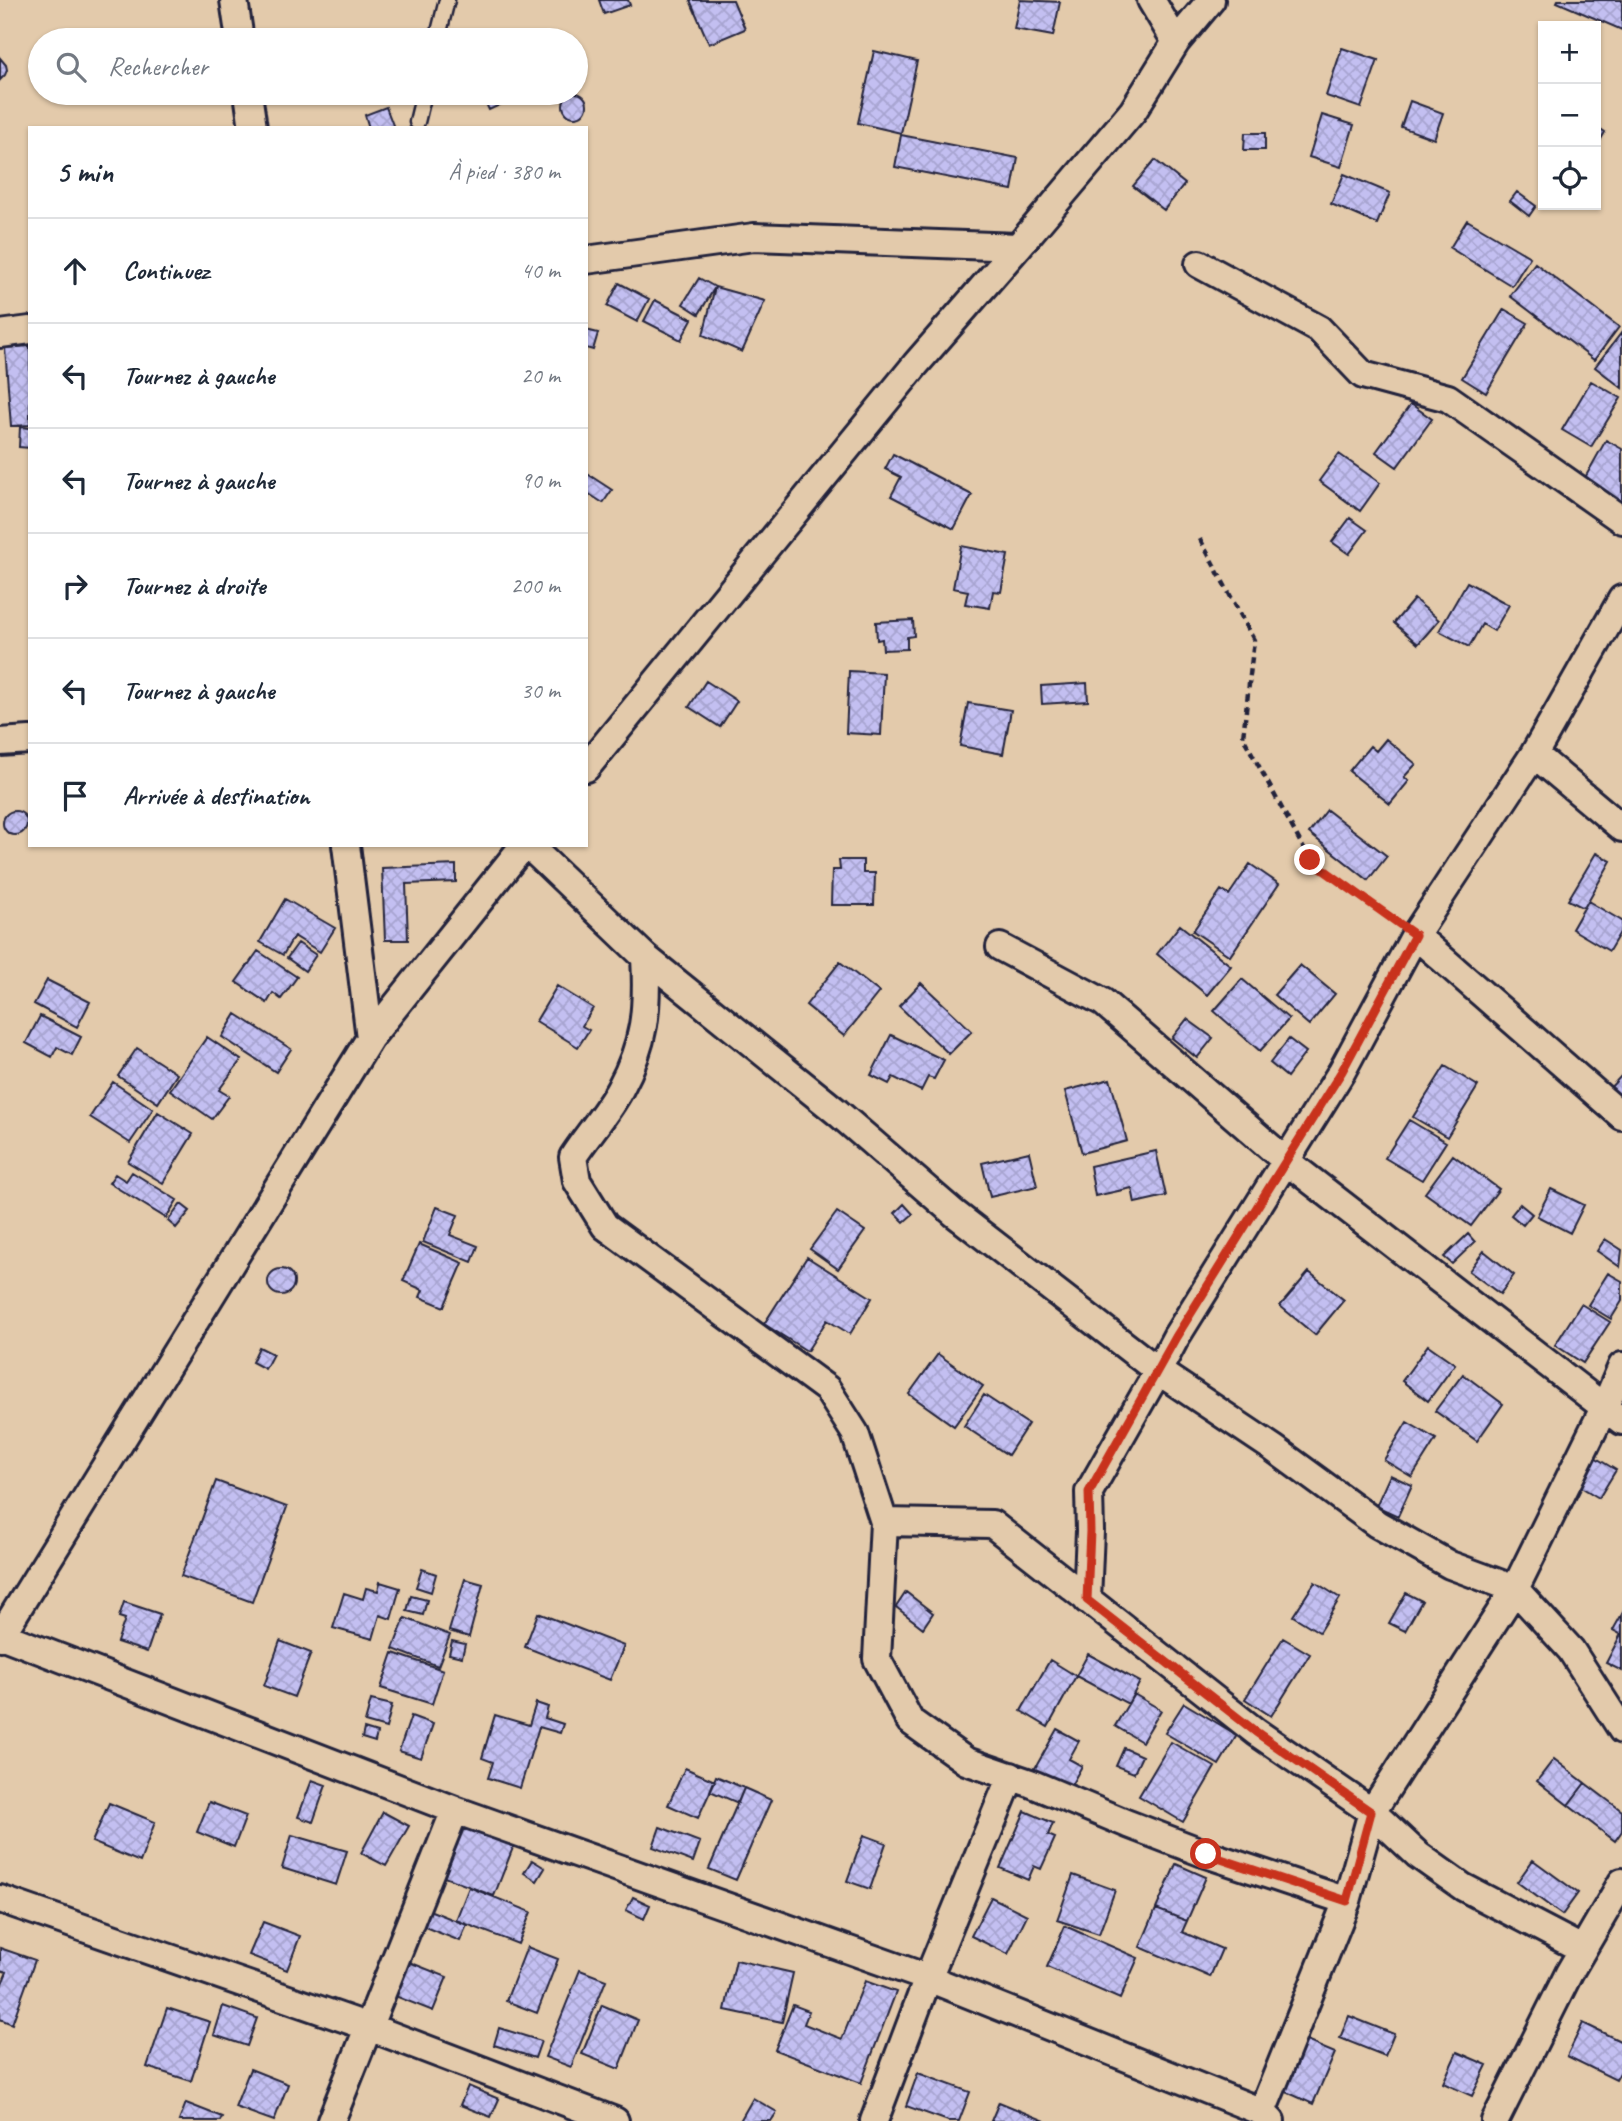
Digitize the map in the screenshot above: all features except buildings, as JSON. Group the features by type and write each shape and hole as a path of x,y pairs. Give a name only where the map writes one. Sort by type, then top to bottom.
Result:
{"street":[{"path":"234,0 238,28"},
{"path":"1152,0 1176,42"},
{"path":"588,766 916,363 1133,111 1176,42 1211,0"},
{"path":"250,105 253,126"},
{"path":"588,260 754,237 1018,247"},
{"path":"1199,264 1320,329 1363,375 1448,398 1622,520"},
{"path":"0,334 28,330"},
{"path":"1087,1600 1089,1492 1176,1337 1342,1071 1415,935 1534,754 1622,598"},
{"path":"0,742 28,740"},
{"path":"1534,754 1622,828"},
{"path":"346,847 370,1038"},
{"path":"524,847 370,1038 1,1636 455,1810 928,1978 1267,2116 1347,1901 1371,1812 1515,1589 1613,1413 1622,1366"},
{"path":"528,847 645,957 837,1112 954,1213 1158,1371 1273,1448 1377,1524 1450,1565 1515,1589 1571,1650 1622,1730"},
{"path":"1415,935 1622,1116"},
{"path":"1000,947 1103,1002 1286,1161 1613,1413"},
{"path":"645,957 648,999 643,1036 620,1090 573,1157 577,1181 605,1226 827,1389 855,1433 884,1522 877,1659 910,1721 966,1761 1011,1776 1206,1854 1347,1901"},
{"path":"884,1522 992,1524 1256,1732 1371,1812 1418,1856 1463,1887 1582,1949"},
{"path":"874,2121 928,1978 1011,1776"},
{"path":"331,2121 455,1810"},
{"path":"1494,2121 1582,1949 1622,1882"},
{"path":"0,1899 369,2027 615,2121"}],"lane":[{"path":"440,28 447,0"},
{"path":"416,122 421,105"}],"path":[{"path":"1200,539 1254,640 1243,737 1310,860 1415,935"}],"route":[{"path":"1206,1854 1347,1901 1371,1812 1256,1732 1087,1600 1089,1492 1176,1337 1342,1071 1415,935 1310,860"}]}
